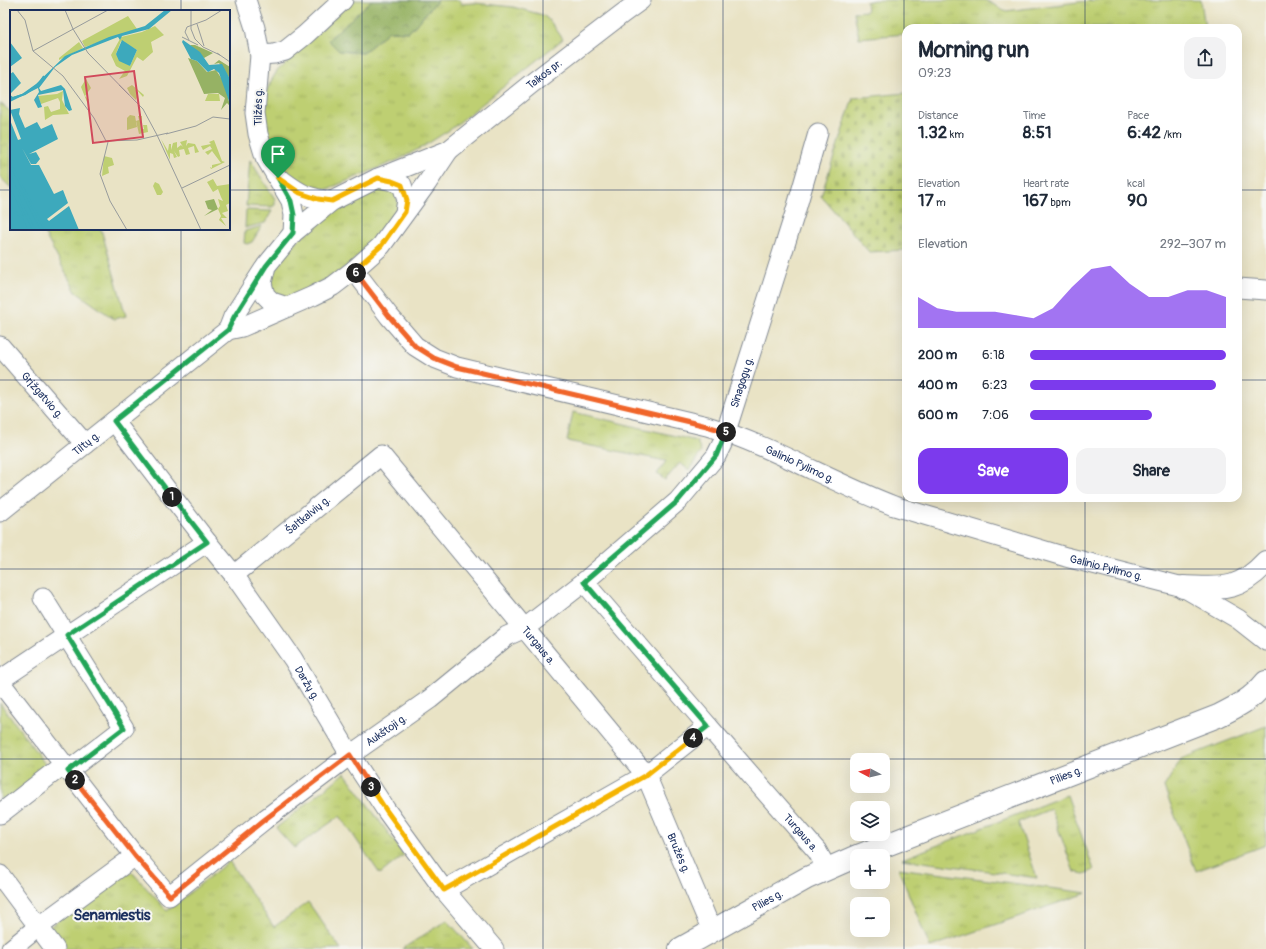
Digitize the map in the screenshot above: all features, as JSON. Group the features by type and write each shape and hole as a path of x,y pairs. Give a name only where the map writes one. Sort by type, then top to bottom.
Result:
{"main road":[{"path":"1182,587 1222,588 1241,583 1256,573 1266,562"},
{"name":"Pilies g.","path":"875,849 1218,716 1243,704 1258,692 1266,682"},
{"name":"Pilies g.","path":"680,949 807,878 850,859"}],"street":[{"name":"Tilžės g.","path":"246,0 255,28 260,55 255,113 258,134 265,157 291,201 294,215 293,233"},
{"path":"260,55 274,54 285,51 343,0"},
{"name":"Taikos pr.","path":"332,201 378,178 449,150 531,84 641,0"},
{"name":"Sinagogų g.","path":"506,636 525,628 584,582 678,501 716,456 726,432 795,213 818,133"},
{"name":"Taikos pr.","path":"354,270 381,246 449,150"},
{"name":"Tilžės g.","path":"278,178 300,193 318,199 332,201"},
{"path":"378,178 402,185 407,200 405,212"},
{"name":"Tiltų g.","path":"228,330 234,317 266,266 293,233 332,201"},
{"path":"266,266 262,283 265,295 272,302 288,307"},
{"name":"Galinio Pylimo g.","path":"354,270 389,316 415,346 434,358 457,367 707,426 726,432 774,452 870,496 900,508 1066,557 1182,587 1238,619 1266,641"},
{"name":"Tiltų g.","path":"0,512 228,330 242,327 313,296 333,286 354,270"},
{"path":"1242,288 1266,290"},
{"name":"Grįžgatvio g.","path":"0,346 85,444"},
{"name":"Daržų g.","path":"114,421 234,575 293,659 350,755 386,810 444,890 494,949"},
{"name":"Turgaus a.","path":"381,455 646,775"},
{"name":"Šaltkalvių g.","path":"234,575 381,455"},
{"path":"11,949 38,927 135,856 0,681 207,542"},
{"name":"Turgaus a.","path":"584,582 817,851 827,869"},
{"path":"0,814 124,728 43,598"},
{"name":"Aukštoji g.","path":"135,856 170,896 264,820 350,755 430,700 506,636"},
{"path":"444,890 646,775 708,726"},
{"name":"Bružės g.","path":"646,775 712,931"},
{"path":"0,875 54,949"}],"green space":[{"path":"353,0 372,0 329,40 340,51 363,53 389,31 409,32 438,0 460,0 462,4 474,3 513,7 543,15 550,21 563,39 451,129 424,146 400,159 325,190 317,190 296,181 285,170 270,148 264,125 263,108 265,96 269,85 278,70"},
{"path":"372,0 438,0 409,32 389,31 363,53 339,51 328,40"},
{"path":"874,0 985,0 1006,11 1095,0 1201,0 1204,24 902,24 902,34 859,38 854,12 867,11 866,2"},
{"path":"902,93 902,250 869,252 821,196 853,98"},
{"path":"0,103 10,111 10,187 0,177"},
{"path":"250,160 275,199 275,205 272,207 246,206"},
{"path":"382,186 396,193 399,208 384,229 351,263 333,276 285,299 275,297 268,279 295,242 342,204"},
{"path":"246,210 272,211 265,223 245,228"},
{"path":"262,226 252,242 247,244 244,243 245,231"},
{"path":"43,230 101,230 126,316 114,319 76,292"},
{"path":"573,412 697,441 701,452 689,470 680,463 665,480 657,474 666,461 567,441"},
{"path":"0,703 48,768 0,805"},
{"path":"1266,726 1266,845 1196,871 1164,787 1181,759"},
{"path":"345,773 404,855 380,874 340,816 294,848 276,828"},
{"path":"1067,795 1094,870 1084,874 1074,872 1051,809 1018,822 1037,878 902,859"},
{"path":"229,861 274,927 308,902 341,949 63,949 48,928 106,884 132,872 167,911"},
{"path":"898,868 1087,893 930,947"},
{"path":"447,920 473,949 402,949"}],"district":[{"name":"Senamiestis","path":"112,915"}],"route":[{"path":"278,178 300,193 309,197 332,201 378,178 402,185 407,200 405,212 381,246 354,270 389,316 415,346 434,358 457,367 707,426 726,432 716,456 678,501 584,582 708,726 646,775 444,890 386,810 350,755 264,820 170,896 135,856 68,771 124,728 67,635 207,542 114,421 228,330 234,317 266,266 293,233 294,215 291,201 278,178"}]}
